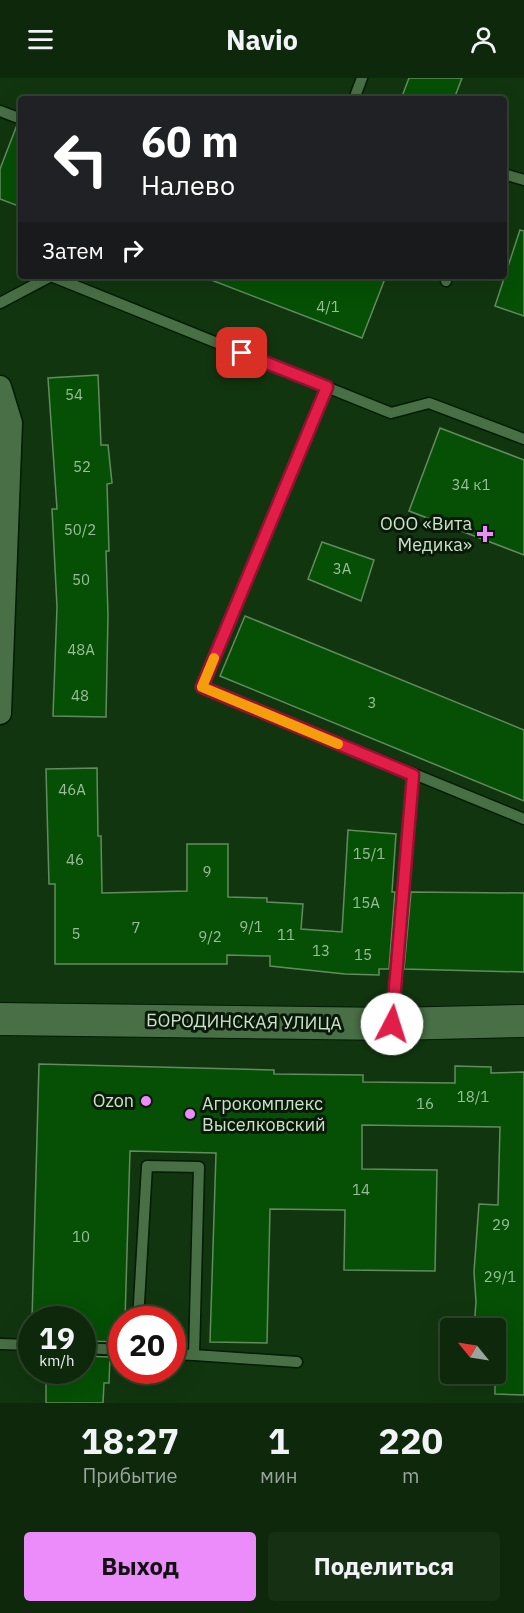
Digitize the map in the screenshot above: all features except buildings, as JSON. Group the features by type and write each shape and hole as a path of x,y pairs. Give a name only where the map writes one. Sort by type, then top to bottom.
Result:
{"main road":[{"name":"БОРОДИНСКАЯ УЛИЦА","path":"0,1019 392,1024 524,1021"}],"street":[{"path":"0,387 11,423 0,713"}],"lane":[{"path":"355,96 362,78"},
{"path":"0,111 18,118"},
{"path":"507,175 524,180"},
{"path":"0,303 45,279"},
{"path":"58,279 391,413 429,403 524,439"},
{"path":"327,387 202,687 524,819"},
{"path":"392,1024 413,775"},
{"path":"139,1306 147,1166 199,1167 194,1355"},
{"path":"0,1344 18,1345"},
{"path":"186,1355 297,1362"}],"slow traffic":[{"path":"214,658 202,687 338,744"}],"place":[{"name":"ООО «Вита Медика»","path":"485,534"},
{"name":"Ozon","path":"146,1101"},
{"name":"Агрокомплекс Выселковский","path":"190,1114"}],"route":[{"path":"242,353 327,387 202,687 413,775 392,1024"}]}
